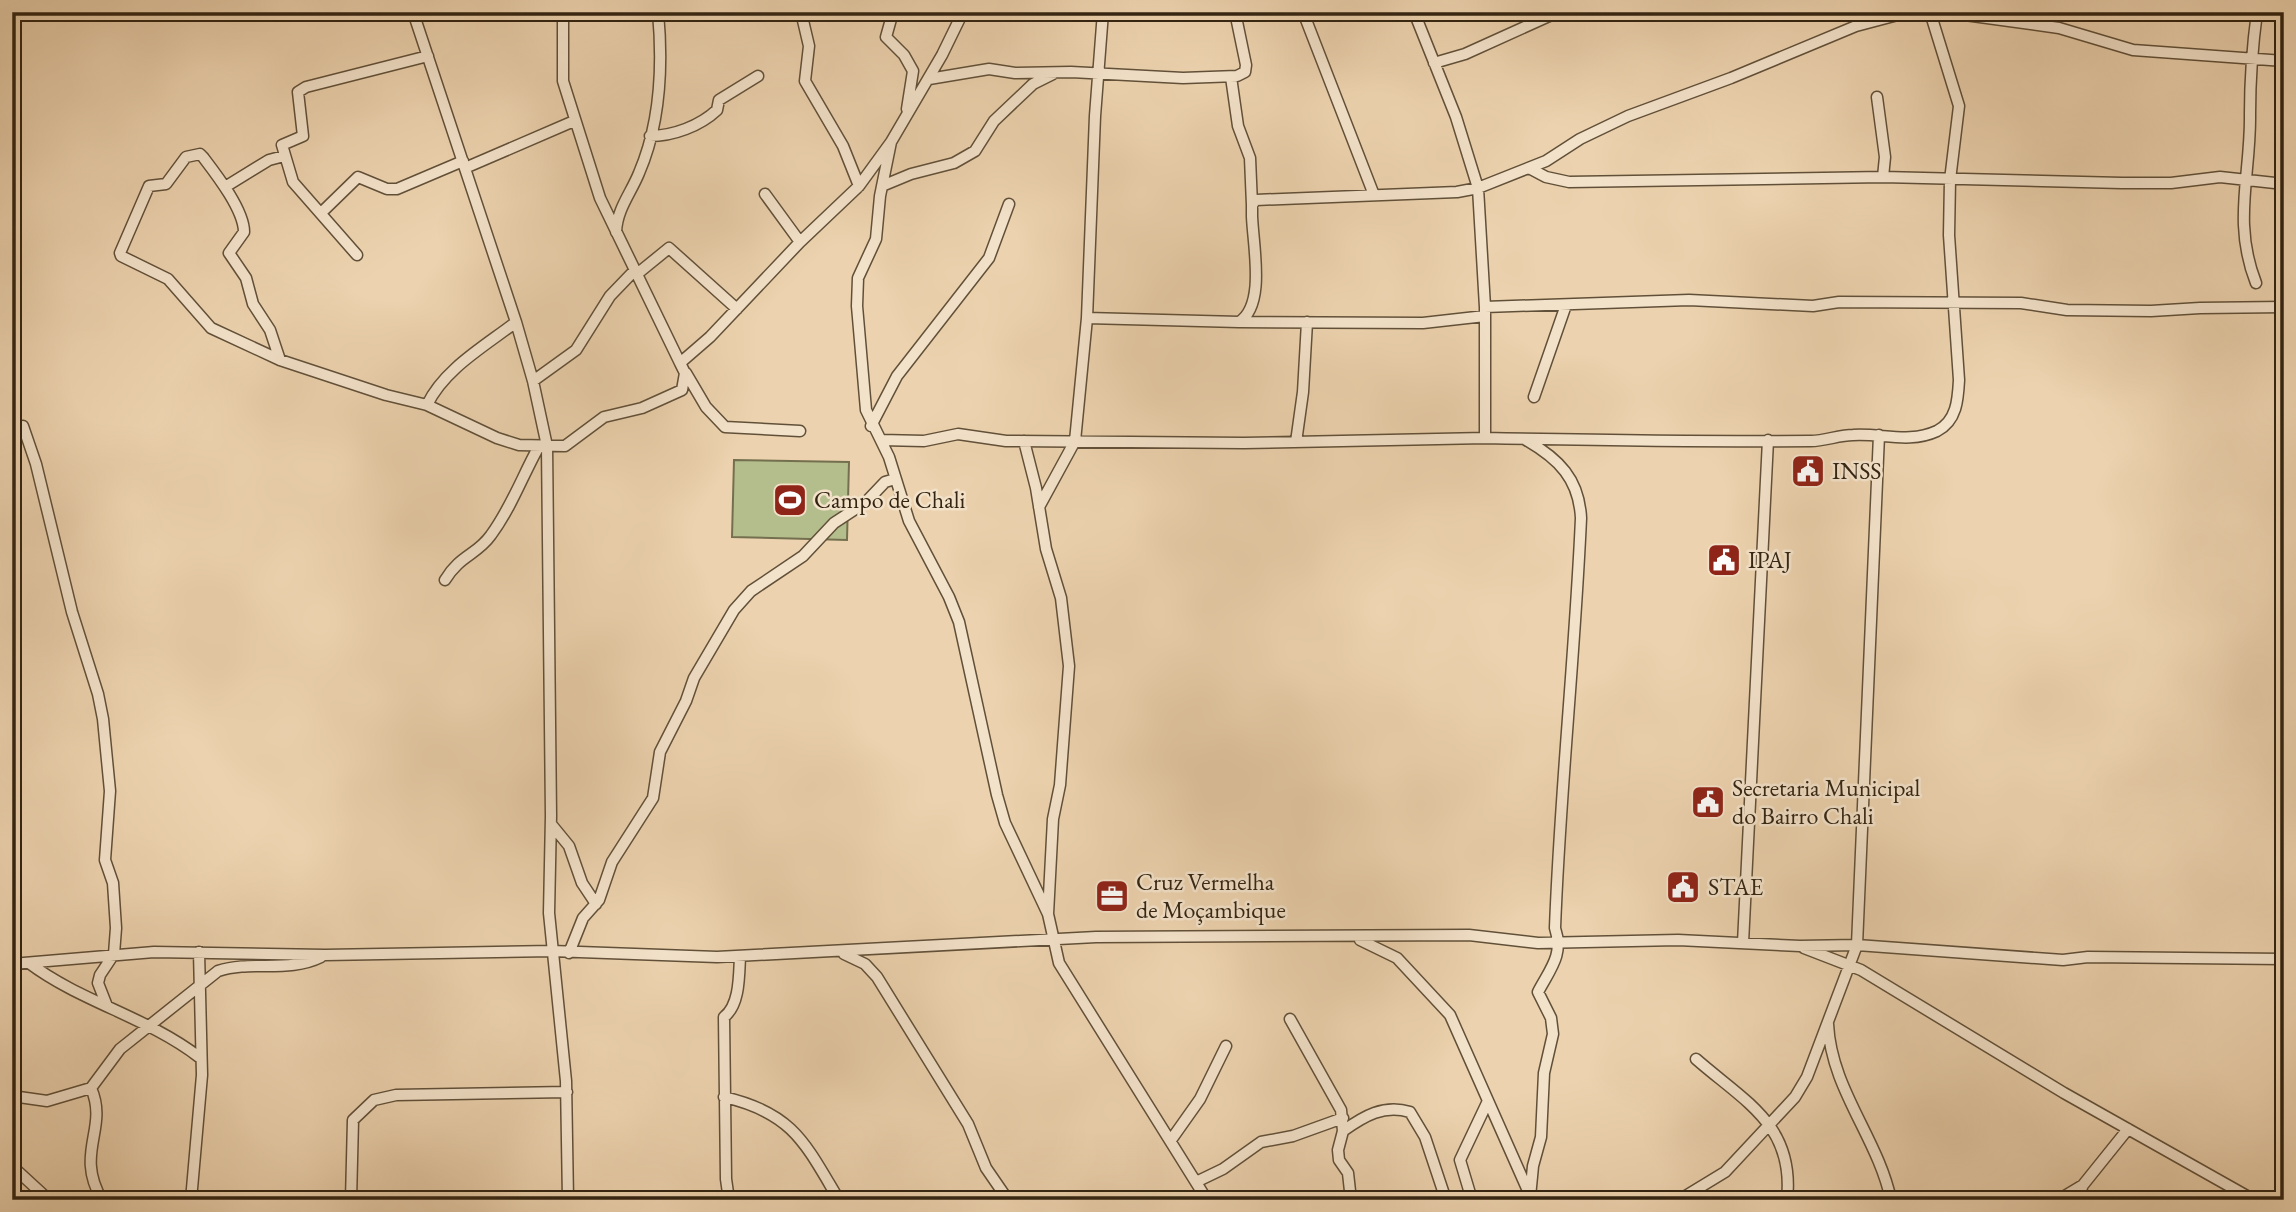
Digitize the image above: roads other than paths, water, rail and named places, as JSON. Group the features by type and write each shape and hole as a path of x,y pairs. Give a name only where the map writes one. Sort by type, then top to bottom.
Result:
{"street":[{"path":"412,12 516,322 533,380 542,447 551,824 548,872 552,951 557,979 566,1092 568,1200"},
{"path":"563,12 563,81 574,121 600,198 683,368 706,407 725,427 800,431"},
{"path":"616,233 618,214 639,173 660,91 658,12"},
{"path":"801,12 809,46 804,81 843,146 859,186"},
{"path":"893,12 886,37 904,55 913,71 906,113"},
{"path":"280,360 270,330 253,304 246,278 229,253 245,227 225,187 200,154 186,157 166,184 149,187 120,253 128,260 168,279 182,291 204,323 280,360 427,405 496,438 542,447 565,446 604,417 675,395 682,390 683,368 800,242 859,186 891,142 906,113 929,79 962,12"},
{"path":"1039,507 1075,441 1087,318 1095,116 1103,12"},
{"path":"929,79 989,69 1015,73 1057,72 1183,78 1241,75 1246,65 1235,12"},
{"path":"1303,12 1374,195"},
{"path":"1414,12 1478,188 1485,311 1485,438"},
{"path":"1434,63 1465,54 1558,12"},
{"path":"1252,205 1262,198 1319,199 1457,192 1478,188 1528,167 1628,116 1731,78 1856,26 1896,13 1909,12"},
{"path":"881,440 924,441 958,434 1024,441 1296,442 1485,438 1813,441 1854,435 1879,435 1893,439 1924,435 1951,421 1958,401 1959,380 1953,304 1950,180 1959,106 1930,12"},
{"path":"1943,12 2059,28 2133,50 2284,61"},
{"path":"2256,283 2242,238 2251,58 2257,12"},
{"path":"357,255 291,179 283,143 303,136 299,96 301,89 428,56"},
{"path":"881,187 911,174 954,163 975,151 994,121 1024,91 1057,72"},
{"path":"650,136 669,135 708,118 717,110 719,100 758,76"},
{"path":"1231,77 1238,126 1250,158 1252,205 1255,299 1251,313 1239,322"},
{"path":"1877,97 1884,145 1883,177"},
{"path":"321,212 358,177 387,189 397,189 574,121"},
{"path":"891,142 881,187 876,239 858,278 857,290 862,380 871,426 881,440 909,521 950,597 959,622 997,795 1006,823 1048,914 1060,966 1207,1200"},
{"path":"225,187 270,160 284,156"},
{"path":"1528,167 1546,177 1569,181 1883,177 2122,183 2245,178 2284,184"},
{"path":"1472,169 1495,179"},
{"path":"765,194 800,242"},
{"path":"871,426 897,376 989,258 1009,204"},
{"path":"533,380 576,349 610,296 636,272 669,248 737,309"},
{"path":"1087,318 1423,323 1485,311 1689,300 1813,306 1839,302 2021,303 2067,310 2151,312 2200,307 2284,307"},
{"path":"1534,397 1566,305"},
{"path":"427,405 439,385 453,371 516,322"},
{"path":"1296,442 1303,392 1307,322"},
{"path":"23,426 36,464 72,612 98,694 103,719 110,792 104,860 115,899 114,954 98,983 107,1006"},
{"path":"1679,1200 1725,1172 1795,1097 1807,1077 1828,1017 1851,967 1857,945 1879,435"},
{"path":"1524,439 1557,460 1580,499 1579,565 1565,782 1558,834 1555,928 1559,941 1555,964 1538,992 1551,1018 1553,1034 1545,1073 1541,1137 1532,1166 1531,1198"},
{"path":"1743,943 1768,440"},
{"path":"1024,441 1065,616 1069,666 1060,785 1053,819 1048,914"},
{"path":"445,580 455,564 491,536 542,447"},
{"path":"569,953 583,918 596,904 612,862 653,798 660,752 686,701 694,678 734,610 751,591 803,556 834,523 866,502 885,482 895,479"},
{"path":"551,824 569,846 582,883 596,904"},
{"path":"12,964 114,954 199,952 325,955 552,951 740,956 1054,939 1469,934 1514,941 1678,940 1800,947 1857,945 2063,960 2088,957 2284,959"},
{"path":"1350,937 1371,943 1397,958 1442,1005 1466,1049 1487,1103 1531,1198"},
{"path":"1800,947 1851,967 2254,1200"},
{"path":"191,1200 202,1075 199,952"},
{"path":"840,952 865,964 877,977 968,1124 986,1168 1008,1200"},
{"path":"12,1096 47,1101 91,1087 120,1049 218,971 234,966 299,964 325,955"},
{"path":"729,1200 724,1097 724,1017 730,1013 734,1003 740,956"},
{"path":"29,963 50,979 177,1040 200,1057"},
{"path":"1828,1017 1835,1066 1883,1170 1891,1200"},
{"path":"1290,1019 1332,1089 1343,1118 1338,1150 1339,1160 1348,1173 1350,1200"},
{"path":"1171,1140 1200,1099 1226,1046"},
{"path":"1696,1059 1770,1123 1784,1149 1787,1200"},
{"path":"91,1087 98,1105 89,1162 93,1185 102,1200"},
{"path":"351,1200 353,1120 374,1100 431,1094 566,1092"},
{"path":"724,1097 771,1112 804,1142 839,1200"},
{"path":"1472,1200 1460,1160 1487,1103"},
{"path":"1343,1131 1376,1111 1400,1109 1410,1112 1425,1137 1446,1200"},
{"path":"1196,1182 1223,1169 1261,1142 1293,1136 1343,1118"},
{"path":"2077,1200 2083,1185 2128,1129"},
{"path":"12,1166 47,1199"},
{"path":"2058,1200 2083,1185"}],"place":[{"name":"INSS","path":"1808,471"},
{"name":"Campo de Chali","path":"790,500"},
{"name":"IPAJ","path":"1724,560"},
{"name":"Secretaria Municipal do Bairro Chali","path":"1708,802"},
{"name":"STAE","path":"1683,887"},
{"name":"Cruz Vermelha de Moçambique","path":"1112,896"}]}
